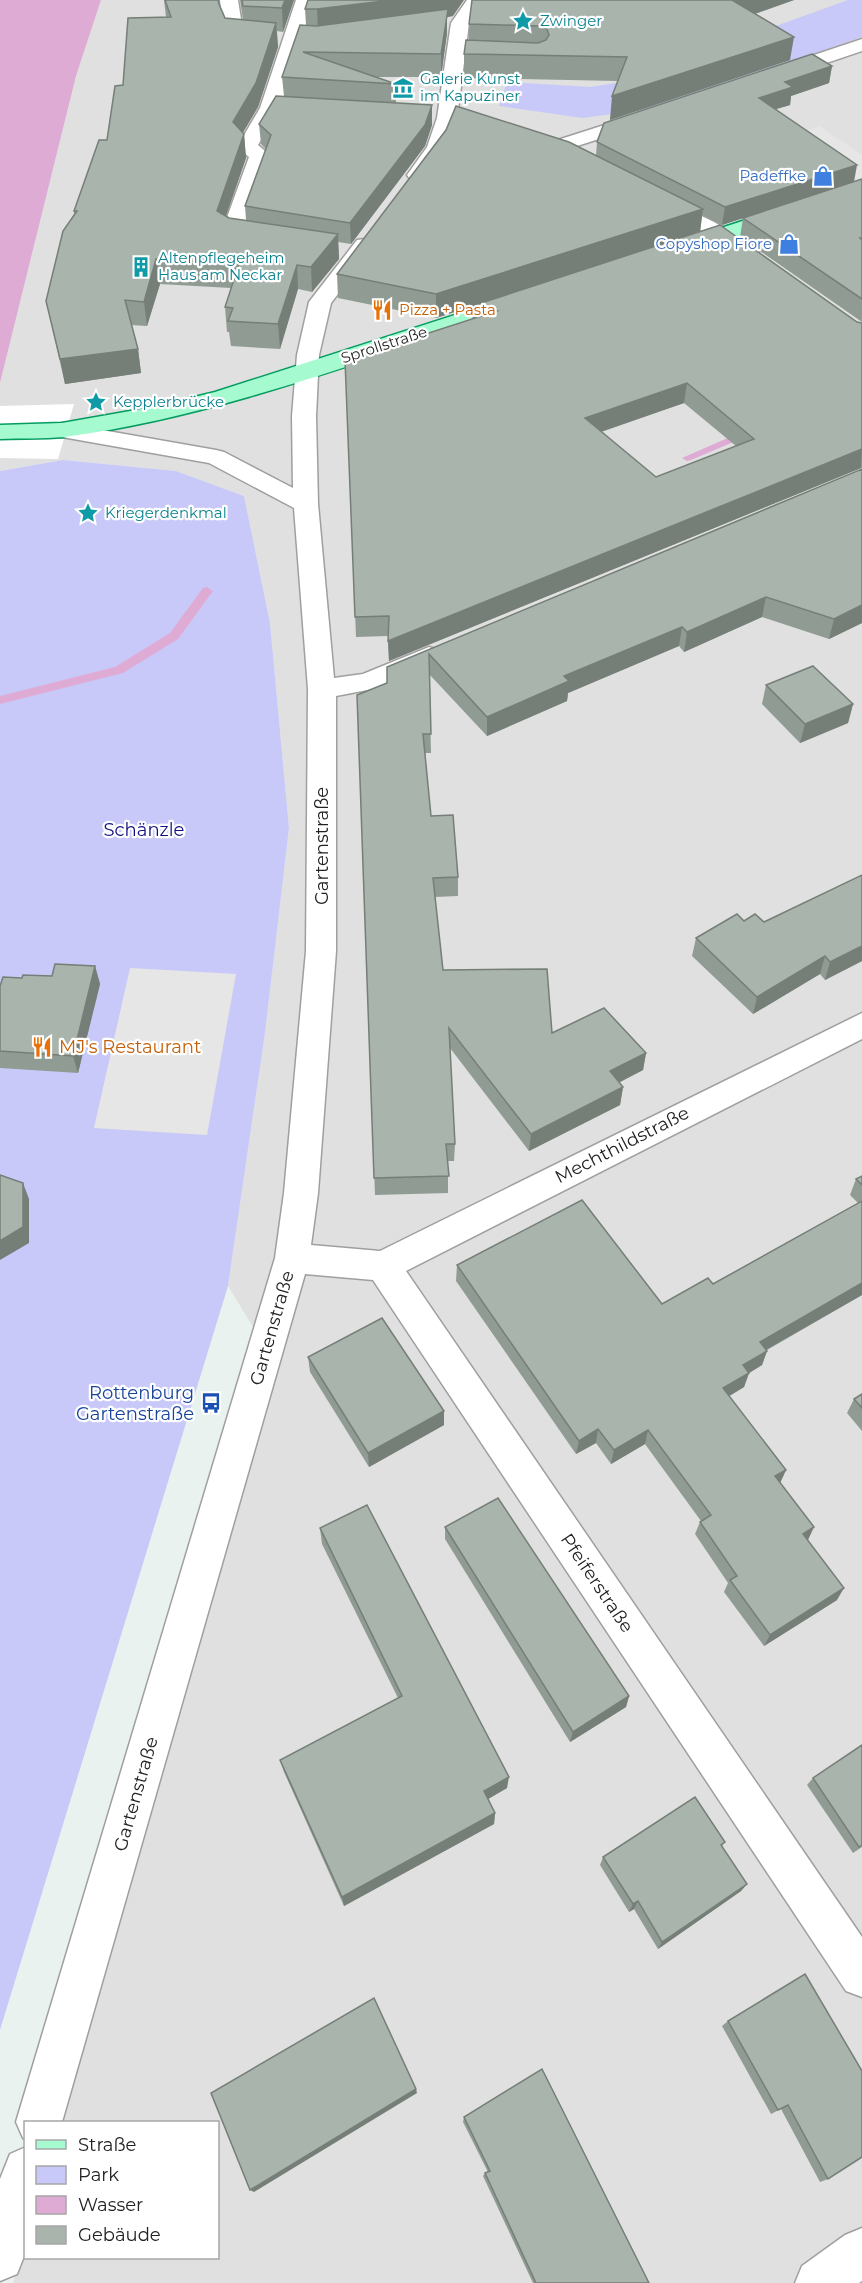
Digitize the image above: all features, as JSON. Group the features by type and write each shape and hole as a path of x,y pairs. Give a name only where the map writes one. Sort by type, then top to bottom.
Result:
{"main road":[{"path":"667,253 862,188"},
{"name":"Sprollstraße","path":"0,432 54,430 153,414 239,392 534,296"}],"street":[{"path":"229,0 232,27 236,37 300,40"},
{"path":"278,241 232,234 260,155 247,147 270,108 300,40 306,0"},
{"path":"402,196 438,148 447,118 460,23 476,0"},
{"path":"440,26 460,23"},
{"path":"759,80 862,45"},
{"path":"456,55 477,56"},
{"path":"270,108 294,110"},
{"path":"552,148 657,114"},
{"path":"423,117 447,118 468,124"},
{"path":"531,142 552,148 577,160"},
{"path":"647,196 723,235 768,267"},
{"name":"Gartenstraße","path":"39,2121 292,1258 301,1193 321,951 322,689 306,504 304,416 309,342 320,302 380,225"},
{"path":"336,250 359,253"},
{"path":"54,430 216,458 306,504"},
{"path":"322,689 368,682 456,645"},
{"name":"Mechthildstraße","path":"383,1266 862,1025"},
{"path":"292,1258 383,1266"},
{"name":"Pfeiferstraße","path":"383,1266 862,1975"},
{"path":"0,2257 24,2177"},
{"path":"819,2283 862,2252"}],"shaded area":[{"path":"101,0 862,0 862,2283 13,2283 24,2244 24,2259 219,2259 219,2121 59,2121 275,1363 228,1286 265,1033 289,828 270,623 244,496 176,471 63,460 0,471 0,383 76,76"},
{"path":"820,126 862,155 862,177 853,180 764,144"},
{"path":"130,968 236,974 207,1135 94,1128"}],"green space":[{"path":"848,0 862,0 862,37 660,108 582,118 499,106 507,82 591,87 621,82"},
{"name":"Schänzle","path":"63,460 176,471 244,496 270,623 289,828 265,1033 228,1286 0,2030 0,471"}],"water":[{"path":"0,0 101,0 76,76 0,383"}],"pier":[{"path":"74,404 58,459 0,458 0,406"}],"building":[{"path":"165,0 218,0 225,18 276,23 256,83 233,122 244,134 217,211 229,218 338,234 311,267 297,265 278,324 228,321 233,308 225,307 239,264 156,259 144,302 125,300 138,349 60,359 46,301 63,231 77,211 74,211 99,140 107,140 115,86 123,85 128,18 171,17"},
{"path":"242,0 285,0 282,8 243,6"},
{"path":"308,0 392,0 305,9"},
{"path":"472,0 732,0 794,37 612,96 627,57 464,54 466,40 538,43 546,40 549,35 547,29 539,26 469,24"},
{"path":"448,9 441,54 303,52 396,84 282,77 300,25 317,26"},
{"path":"812,54 832,66 785,82 793,87 759,98 857,165 725,207 597,142 604,123"},
{"path":"276,96 432,105 425,125 350,223 245,206 271,135 259,124"},
{"path":"456,106 569,142 703,209 436,294 337,274 446,130"},
{"path":"862,179 862,238 860,238 862,240 862,299 743,218"},
{"path":"720,225 857,322 862,323 862,449 388,641 389,616 355,617 345,360 497,311 472,306","holes":["687,383 754,439 656,477 585,418"]},
{"path":"862,469 862,605 834,619 766,597 687,632 682,627 564,676 569,681 487,717 429,654 431,734 423,734 431,816 453,815 458,877 433,878 443,970 547,969 552,1033 604,1008 646,1053 610,1071 623,1087 531,1134 449,1028 455,1144 446,1144 449,1176 374,1178 357,695 387,683 387,667"},
{"path":"813,666 853,704 805,724 766,685"},
{"path":"862,875 862,946 830,962 825,956 757,997 696,938 737,914 744,921 755,914 764,922"},
{"name":"MJ's Restaurant","path":"55,964 95,966 73,1056 0,1051 0,986 3,977 52,976"},
{"path":"0,1175 23,1183 23,1227 0,1241"},
{"path":"862,1176 862,1185 856,1179"},
{"path":"582,1200 662,1304 708,1278 713,1284 862,1201 862,1283 760,1342 767,1351 743,1365 749,1373 723,1388 786,1470 775,1476 814,1527 803,1534 844,1588 770,1635 730,1580 737,1576 700,1522 711,1515 648,1430 614,1450 598,1429 579,1441 457,1265"},
{"path":"382,1318 444,1411 368,1453 308,1357"},
{"path":"862,1394 862,1408 854,1399"},
{"path":"498,1498 629,1696 573,1732 445,1527"},
{"path":"367,1505 509,1777 484,1791 495,1813 342,1897 280,1760 402,1696 320,1528"},
{"path":"862,1745 862,1845 859,1847 813,1778"},
{"path":"695,1797 725,1842 721,1845 747,1884 662,1942 638,1901 633,1904 603,1857"},
{"path":"805,1974 862,2071 862,2157 828,2179 788,2105 778,2110 728,2021"},
{"path":"374,1998 416,2089 250,2190 211,2093"},
{"path":"542,2069 649,2283 536,2283 485,2173 490,2171 464,2117"}],"waterway":[{"path":"687,458 746,433"},
{"path":"0,700 119,670 174,636 207,591"}],"place":[{"name":"Zwinger","path":"523,21"},
{"name":"Galerie Kunst im Kapuziner","path":"403,88"},
{"name":"Padeffke","path":"823,176"},
{"name":"Copyshop Fiore","path":"789,244"},
{"name":"Altenpflegeheim Haus am Neckar","path":"141,267"},
{"name":"Pizza + Pasta","path":"382,310"},
{"name":"Kepplerbrücke","path":"96,402"},
{"name":"Kriegerdenkmal","path":"88,513"},
{"name":"MJ's Restaurant","path":"42,1047"},
{"name":"Rottenburg Gartenstraße","path":"211,1403"}]}
